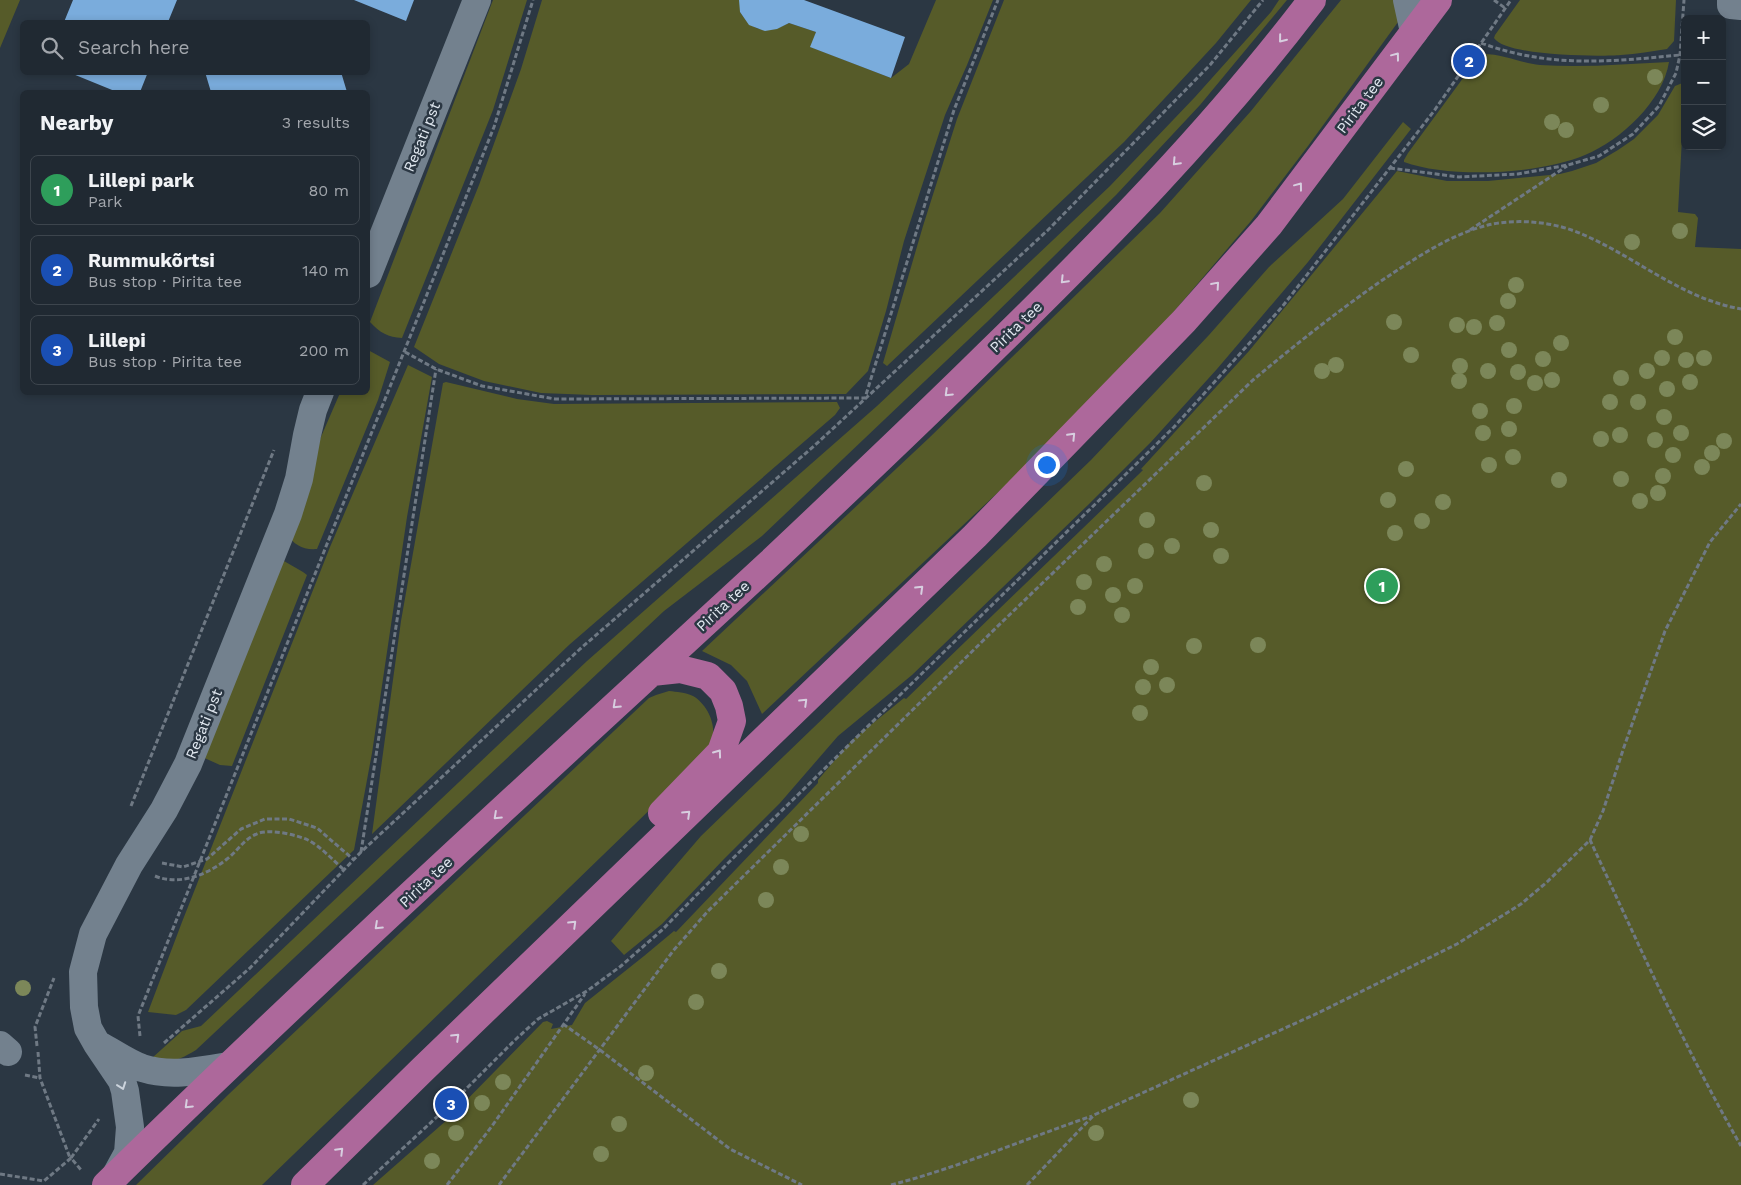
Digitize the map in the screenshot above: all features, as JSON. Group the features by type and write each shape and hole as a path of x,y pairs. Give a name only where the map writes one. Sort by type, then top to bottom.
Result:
{"main road":[{"name":"Pirita tee","path":"305,1185 975,536 1184,321 1269,225 1438,0"},
{"name":"Pirita tee","path":"103,1179 228,1066 857,482 1061,283 1179,159 1281,40 1308,2"},
{"path":"651,848 660,815 721,752 732,721 723,691 708,676 680,669 652,672"}],"street":[{"name":"Regati pst","path":"370,269 477,0"},
{"path":"1407,0 1414,32"},
{"path":"1731,0 1731,5 1741,6"},
{"name":"Regati pst","path":"228,1066 192,1072 168,1073 134,1069 97,1044 88,1028 84,1007 84,972 94,934 133,859 164,810 188,764 288,514 299,479 313,410 319,395"},
{"path":"103,1179 128,1153 130,1127 125,1091 134,1069"}],"path":[{"path":"134,1069 138,1016 494,127 533,0"},
{"path":"865,398 954,110 998,0"},
{"path":"40,1185 70,1158 134,1069 250,968 361,852 580,649 814,446 1048,230 1210,65 1263,0"},
{"path":"1494,0 1505,8"},
{"path":"363,1185 451,1104 538,1019 587,991 622,966 662,930 1174,427 1282,307 1434,111 1511,0"},
{"path":"1390,168 1459,177 1518,174 1568,165 1599,156 1632,134 1659,106 1676,73 1680,55 1684,0"},
{"path":"1481,43 1508,53 1556,60 1610,62 1680,55"},
{"path":"1465,233 1568,165"},
{"path":"499,1185 673,951 708,911 1001,623 1253,380 1297,343 1379,283 1430,250 1465,233 1488,225 1518,222 1562,228 1583,234 1673,284 1712,300 1741,308"},
{"path":"405,352 436,368 482,386 555,399 865,398"},
{"path":"361,852 436,368"},
{"path":"891,1185 926,1176 1094,1115 1318,1013 1457,944 1521,904 1547,882 1590,840 1603,811 1665,630 1710,542 1741,504"},
{"path":"133,859 183,867 207,859 241,829 265,819 289,819 317,828 354,860"},
{"path":"133,859 162,879 180,880 204,874 227,859 245,840 262,832 284,833 310,841 344,870"},
{"path":"1590,840 1704,1080 1741,1146"},
{"path":"447,1185 492,1126 587,991"},
{"path":"562,1024 600,1050 730,1148 802,1185"},
{"path":"1027,1185 1094,1115"},
{"path":"70,1158 103,1179"},
{"path":"0,1174 44,1181"}],"green space":[{"path":"0,0 20,0 0,48"},
{"path":"493,0 527,0 493,110 402,338 392,337 381,332 370,322"},
{"path":"542,0 747,0 740,12 756,28 768,30 789,23 816,32 811,47 891,78 909,64 936,0 993,0 945,115 904,241 868,371 846,394 592,395 541,393 484,381 439,364 414,347 479,185 521,69"},
{"path":"1004,0 1251,0 1216,43 1124,142 887,366 883,363 957,119"},
{"path":"1279,0 1287,0 1200,105 1116,195 987,322 762,536 664,611 196,1050 170,1061 152,1058 182,1031 201,1026 587,661 877,406 1110,186 1195,97 1271,12"},
{"path":"1341,0 1414,0 1251,221 1108,389 762,714 747,681 731,665 702,651 929,438 1160,213 1251,111"},
{"path":"1520,0 1676,0 1674,41 1667,49 1610,56 1553,54 1515,49 1502,44 1494,38"},
{"path":"1480,55 1498,55 1533,64 1556,66 1669,62 1665,77 1658,91 1638,118 1612,140 1585,155 1545,166 1495,172 1446,171 1404,162 1408,153"},
{"path":"1681,84 1681,150 1678,212 1695,214 1698,218 1695,247 1741,249 1741,1185 373,1185 448,1119 543,1022 547,1021 553,1024 551,1029 572,1025 585,1003 674,931 676,932 818,783 818,780 851,741 904,698 906,699 1139,474 1143,470 1141,469 1249,351 1397,171 1447,181 1488,181 1560,174 1572,171 1596,163 1634,139 1658,115 1675,86"},
{"path":"1403,122 1411,129 1308,262 1217,369 1151,442 912,675 838,736 780,803 662,924 624,955 611,941 701,836 1091,460 1209,335 1269,267 1343,199"},
{"path":"370,351 390,362 378,400 317,549 312,549 303,548 296,544 286,534 317,446 339,395 370,395"},
{"path":"408,365 432,377 407,517 372,753 354,850 186,1010 176,1015 148,1012 330,547"},
{"path":"446,382 517,399 554,404 837,402 840,408 835,415 569,645 372,834 401,621 443,383"},
{"path":"277,557 307,575 232,766 220,765 200,756"},
{"path":"669,691 693,696 703,704 710,715 713,728 712,740 697,764 262,1185 136,1185 230,1093 649,698"}],"building":[{"path":"73,0 177,0 169,20 65,20"},
{"path":"354,0 414,0 406,21"},
{"path":"739,0 804,0 905,37 891,78 810,47 816,32 789,23 777,29 765,31 749,25 740,12"},
{"path":"75,75 147,75 141,90 112,90"},
{"path":"206,75 342,75 346,90 210,90"}],"place":[{"name":"Rummukõrtsi","path":"1469,61"},
{"name":"Lillepi park","path":"1382,586"},
{"name":"Lillepi","path":"451,1104"}]}
